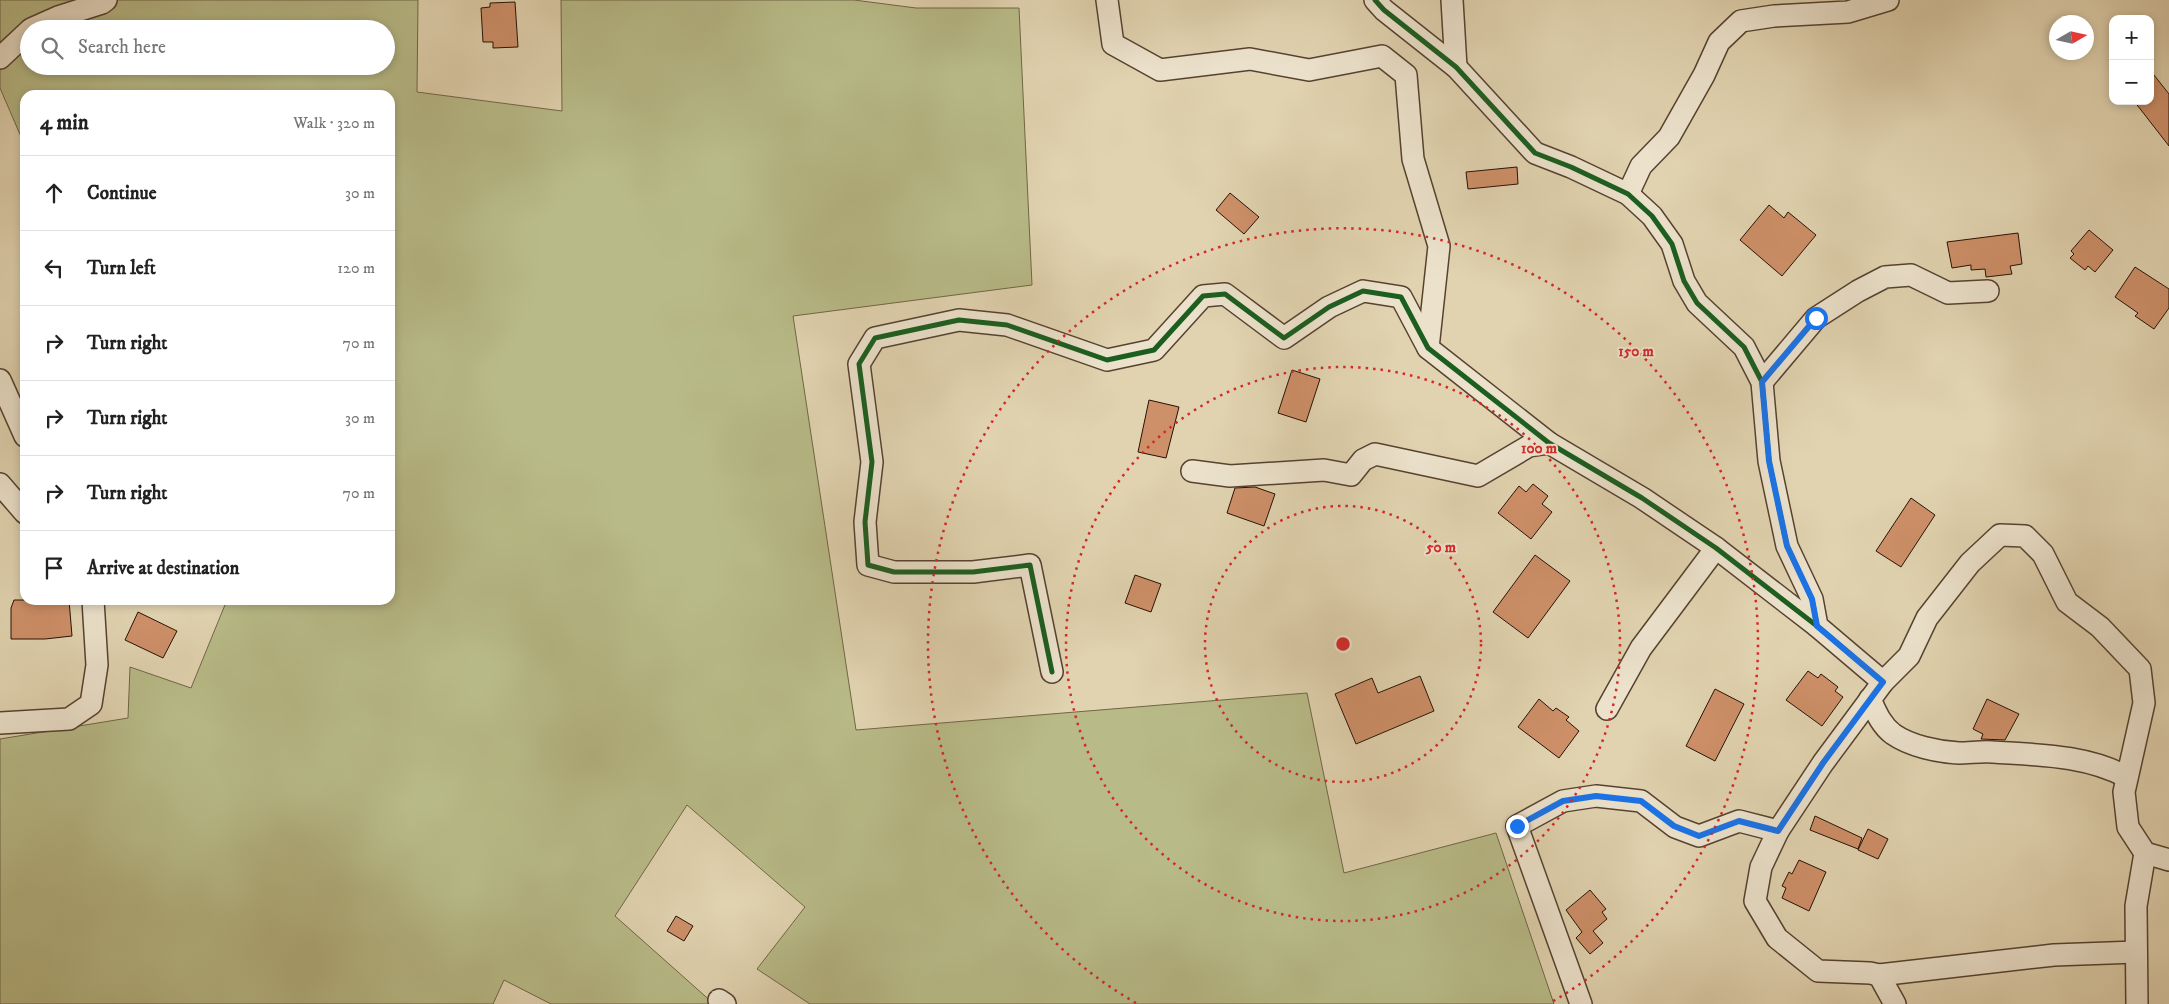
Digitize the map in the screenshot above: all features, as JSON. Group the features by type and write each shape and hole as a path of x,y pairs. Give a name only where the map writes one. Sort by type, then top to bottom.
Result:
{"street":[{"path":"52,20 106,0"},
{"path":"1107,0 1113,44 1160,70 1250,59 1309,70 1382,56 1406,75 1413,159 1439,246 1428,348"},
{"path":"1375,0 1384,10 1456,67 1535,153 1571,167 1628,194 1652,216 1672,244 1684,281 1697,303 1744,347 1762,382 1769,461 1787,546 1812,599 1817,626"},
{"path":"1452,0 1456,67"},
{"path":"1628,194 1641,166 1669,138 1704,75 1719,42 1741,21 1774,16 1848,12 1888,0"},
{"path":"0,58 20,39"},
{"path":"1762,382 1816,318 1858,291 1886,277 1911,275 1948,293 1988,290"},
{"path":"1052,672 1030,565 972,572 894,572 868,565 865,522 872,462 859,364 875,338 959,320 1007,325 1107,360 1154,350 1203,296 1225,294 1284,338 1329,307 1363,291 1401,297 1428,348 1549,443 1642,498 1716,548 1817,626 1876,691 1878,718 1893,734 1917,745 1957,753 1991,752 2082,760 2109,767 2127,776"},
{"path":"0,380 20,425"},
{"path":"1192,471 1230,476 1324,470 1351,475 1363,460 1375,454 1478,476 1529,446 1549,443"},
{"path":"0,484 20,507"},
{"path":"2136,952 2054,954 1879,975 1818,971 1778,938 1755,901 1761,867 1778,831 1823,763 1876,691 1909,656 1927,618 1970,563 2000,535 2025,536 2043,554 2068,602 2100,626 2140,669 2144,703 2124,792 2128,827 2145,852 2169,860"},
{"path":"1607,709 1641,648 1716,548"},
{"path":"0,722 69,719 91,704 97,664 93,605"},
{"path":"1581,1004 1517,826 1563,801 1596,796 1641,801 1674,826 1699,836 1739,821 1778,831"},
{"path":"2137,1004 2136,906 2145,852"},
{"path":"1879,975 1895,1004"}],"green space":[{"path":"0,0 418,0 417,92 562,111 561,0 854,0 916,8 1019,8 1032,285 793,316 856,730 1307,693 1344,873 1496,833 1554,1004 810,1004 757,969 805,907 687,805 615,916 714,1004 551,1004 504,980 493,1004 0,1004 0,739 128,718 130,667 191,688 225,605 395,605 395,90 20,90 20,134 0,88"}],"building":[{"path":"515,2 518,47 493,48 493,42 483,42 481,8 490,7 490,3"},
{"path":"2154,75 2169,94 2169,146 2137,105 2154,105"},
{"path":"1517,167 1518,184 1468,189 1466,172"},
{"path":"1230,193 1259,217 1244,234 1216,210"},
{"path":"1769,205 1784,218 1788,212 1816,235 1782,276 1740,240"},
{"path":"2089,230 2113,250 2095,272 2088,266 2085,270 2070,258 2074,254 2071,251"},
{"path":"2018,233 2022,264 2010,266 2012,274 1986,277 1985,269 1971,270 1971,265 1952,268 1947,242"},
{"path":"2135,267 2169,289 2169,308 2154,329 2135,316 2138,313 2115,297"},
{"path":"1292,370 1320,379 1306,422 1278,413"},
{"path":"1149,400 1179,407 1166,458 1138,452"},
{"path":"1533,484 1548,496 1542,504 1552,512 1531,539 1498,513 1519,486 1526,492"},
{"path":"1255,487 1275,494 1264,526 1227,513 1235,488"},
{"path":"1911,498 1935,515 1901,567 1876,551"},
{"path":"1535,555 1570,581 1528,638 1493,612"},
{"path":"1135,575 1161,584 1151,612 1125,603"},
{"path":"14,600 20,600 20,605 69,605 72,636 45,639 11,639 11,608"},
{"path":"138,612 177,631 163,658 125,640"},
{"path":"1808,671 1818,678 1821,674 1838,687 1835,691 1843,697 1822,726 1786,700"},
{"path":"1420,676 1434,711 1356,744 1335,694 1372,678 1378,693"},
{"path":"1715,689 1744,704 1715,761 1686,746"},
{"path":"1539,699 1553,711 1556,708 1569,717 1566,720 1579,731 1559,758 1518,727"},
{"path":"1987,699 2019,714 2005,740 1981,739 1983,734 1973,729"},
{"path":"1815,816 1862,838 1858,849 1810,830"},
{"path":"1868,829 1888,839 1878,859 1858,850"},
{"path":"1799,860 1826,872 1809,911 1782,898 1786,888 1782,886 1789,872 1792,874"},
{"path":"1590,890 1606,909 1602,912 1607,919 1593,931 1603,943 1590,954 1576,938 1582,932 1566,910"},
{"path":"676,916 693,926 684,941 667,931"}],"cycle path":[{"path":"1375,0 1384,10 1456,67 1535,153 1571,167 1628,194 1652,216 1672,244 1684,281 1697,303 1744,347 1762,382 1769,461 1787,546 1812,599 1817,626 1883,682"},
{"path":"1052,672 1030,565 973,572 894,572 868,565 865,522 872,462 859,364 875,338 959,320 1007,325 1107,360 1154,350 1203,296 1225,294 1284,338 1329,307 1363,291 1401,297 1428,348 1549,443 1642,498 1716,548 1817,626"}],"route":[{"path":"1517,826 1563,801 1596,796 1641,801 1674,826 1699,836 1739,821 1778,831 1823,763 1883,682 1817,626 1812,599 1787,546 1769,461 1762,382 1816,318"}]}
